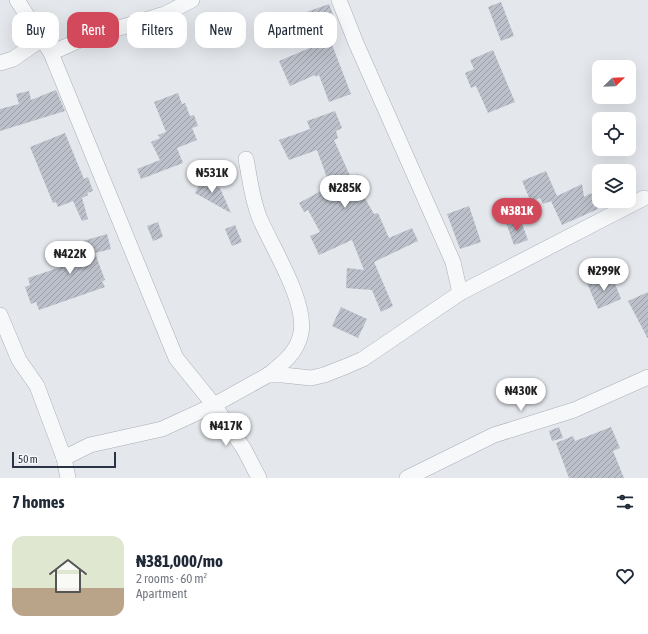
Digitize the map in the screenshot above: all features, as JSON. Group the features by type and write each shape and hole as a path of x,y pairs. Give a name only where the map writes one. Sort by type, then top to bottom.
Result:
{"street":[{"path":"17,0 25,12"},
{"path":"51,53 80,40 165,14 192,0"},
{"path":"339,0 356,43 453,262 460,293"},
{"path":"0,63 13,59 29,48"},
{"path":"48,48 176,358 214,405 244,448 259,478"},
{"path":"64,458 90,445 162,430 214,405 268,375 291,356 301,332 300,313 295,296 260,218 246,159"},
{"path":"268,375 283,374 311,378 324,375 363,359 460,293 644,198"},
{"path":"0,314 19,360 37,386 64,458 68,478"},
{"path":"408,478 494,435 574,410 648,377"}],"building":[{"path":"501,2 514,36 501,41 488,7"},
{"path":"329,4 332,12 307,12"},
{"path":"310,48 333,48 351,94 329,102 319,75 316,77 315,75 290,86 279,61"},
{"path":"493,50 515,102 488,113 476,86 471,88 465,73 474,69 470,60"},
{"path":"56,90 65,111 0,131 0,109 19,104 16,94 29,91 31,100"},
{"path":"178,93 182,104 185,103 190,116 194,115 198,126 192,128 197,140 177,148 183,163 141,179 137,169 160,160 151,142 160,138 158,135 166,132 154,102"},
{"path":"335,111 342,128 336,131 338,138 334,140 351,178 358,174 368,192 363,195 374,214 378,213 389,238 412,228 418,241 374,262 393,306 381,312 372,290 346,288 347,268 364,270 352,240 319,255 310,236 320,232 308,210 304,212 299,203 330,186 317,150 289,160 279,140 310,129 307,121"},
{"path":"65,133 84,179 88,177 93,191 87,193 88,195 82,198 88,219 82,221 73,201 58,207 56,202 53,203 30,147"},
{"path":"546,171 557,196 582,184 584,197 591,193 592,208 598,209 562,225 551,201 543,204 540,198 531,202 522,181"},
{"path":"202,179 220,188 231,213 195,193"},
{"path":"469,206 481,242 460,249 447,214"},
{"path":"520,218 528,240 514,245 506,223"},
{"path":"158,222 163,237 153,241 147,226"},
{"path":"235,225 242,242 232,246 225,229"},
{"path":"107,234 111,249 95,253 105,280 102,281 105,287 39,310 36,302 31,304 25,287 30,285 28,278 67,265 62,247"},
{"path":"604,276 606,282 613,279 621,299 598,309 587,283"},
{"path":"648,292 648,339 628,301"},
{"path":"341,307 367,319 358,338 332,326"},
{"path":"559,427 563,438 552,441 549,431"},
{"path":"611,427 620,448 613,451 624,478 569,478 556,443 573,436 575,441"}]}
